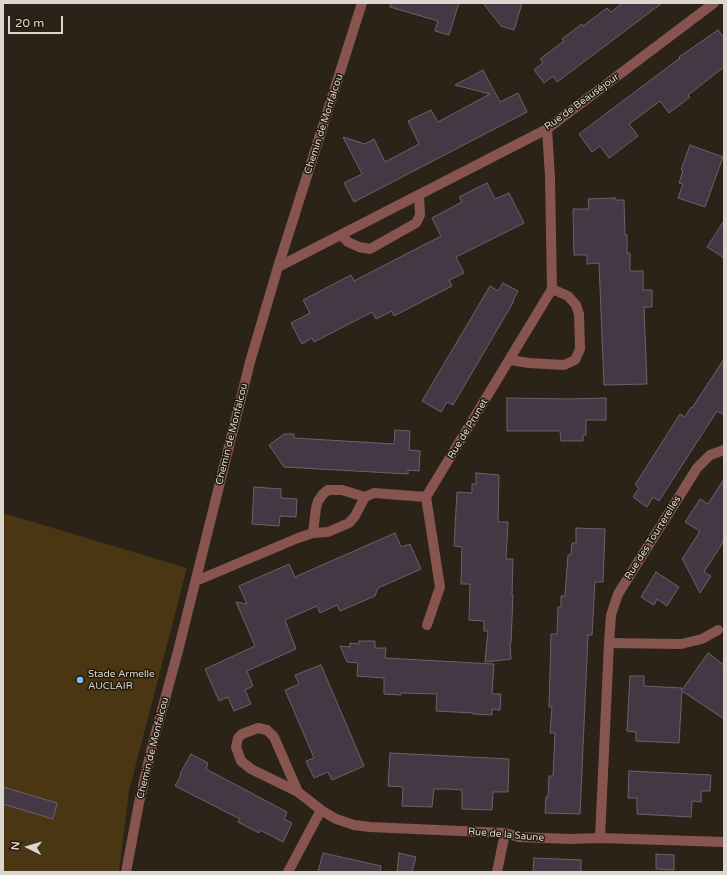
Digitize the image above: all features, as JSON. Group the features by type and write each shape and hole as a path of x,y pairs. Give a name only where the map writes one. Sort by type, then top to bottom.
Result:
{"street":[{"name":"Chemin de Monfalcou","path":"126,872 150,754 196,581 250,362 278,267 362,3"},
{"name":"Rue de Beauséjour","path":"278,267 547,129 714,3"},
{"path":"510,360 529,363 564,365 575,360 580,349 579,314 576,305 568,296 552,290 550,177 547,129"},
{"path":"340,235 348,242 359,247 370,249 416,223 420,215 419,195"},
{"name":"Rue de Prunet","path":"426,497 552,290"},
{"name":"Rue des Tourterelles","path":"600,838 611,615 618,594 697,468 710,455 724,450"},
{"path":"313,533 318,501 328,490 342,490 365,497"},
{"path":"196,581 313,533 328,532 349,523 356,516 365,497 374,493 426,497 440,587 427,625"},
{"path":"609,643 681,644 702,639 718,630"},
{"name":"Rue de la Saune","path":"298,792 274,737 267,730 258,728 242,734 238,738 236,747 241,761 251,769 298,792 336,819 354,826 505,833 519,837 724,842"},
{"path":"288,872 322,810"},
{"path":"497,872 505,833"}],"shaded area":[{"name":"Stade Armelle AUCLAIR","path":"3,513 187,568 129,791 119,872 3,872"}],"building":[{"path":"391,3 459,3 449,35 435,31 438,21 390,7"},
{"path":"483,3 522,3 514,30 501,26"},
{"path":"623,3 662,3 557,82 553,76 544,83 534,70 543,63 540,59 564,41 562,39 582,24 583,26 607,8 611,12"},
{"path":"718,30 724,38 724,67 688,95 690,97 669,113 660,101 629,124 638,136 609,158 600,146 592,152 579,134 680,58 679,57"},
{"path":"483,70 500,102 518,93 527,112 354,202 344,183 362,174 343,137 365,144 374,139 385,162 419,144 408,121 431,110 438,122 490,94 455,85"},
{"path":"690,145 723,157 705,207 678,198 683,184 679,183 683,171 681,170"},
{"path":"487,183 495,199 509,193 524,223 456,257 464,273 449,280 452,286 394,316 392,311 376,319 372,312 314,342 312,338 302,344 291,323 310,313 303,300 351,275 354,281 441,236 432,218 462,202 459,197"},
{"path":"615,198 615,200 624,200 625,235 627,235 627,253 630,253 630,271 643,271 643,290 652,290 652,307 644,307 647,384 604,385 599,263 587,264 587,255 574,255 573,209 589,209 588,199"},
{"path":"724,221 724,258 707,247"},
{"path":"503,283 518,291 513,300 514,301 453,405 447,402 441,412 422,401 490,286 498,291"},
{"path":"724,359 724,415 717,411 659,501 653,497 647,507 633,497 639,488 635,485 680,414 685,417"},
{"path":"507,398 606,398 606,420 586,420 586,435 583,435 583,441 561,441 560,431 507,431"},
{"path":"395,430 410,431 409,450 420,451 419,471 408,470 408,474 284,467 269,445 284,434 294,434 294,438 394,444"},
{"path":"476,473 499,475 498,522 508,522 506,559 513,559 513,595 510,643 511,659 485,662 488,631 484,631 484,621 469,620 470,584 461,584 462,547 454,546 457,492 472,493 472,484 476,484"},
{"path":"724,479 724,541 704,572 711,576 700,593 682,558 700,531 685,522 700,499 708,504"},
{"path":"254,487 281,489 281,498 297,499 296,517 280,516 279,526 252,524"},
{"path":"576,528 605,529 603,582 595,582 592,635 588,635 580,814 545,813 546,797 548,797 549,776 553,776 555,733 550,733 552,707 549,707 551,634 557,634 558,607 561,607 561,596 565,596 568,555 571,555 572,543 576,543"},
{"path":"395,533 401,547 410,544 421,569 378,588 375,596 340,611 337,605 320,613 317,606 285,620 296,649 247,671 253,686 245,690 251,704 234,711 228,697 219,701 205,669 255,646 236,602 247,604 239,586 289,564 295,577"},
{"path":"656,572 679,587 667,606 657,599 654,605 641,597"},
{"path":"359,641 375,641 375,648 386,648 385,658 494,664 492,694 501,694 500,710 492,709 492,715 436,711 437,694 384,694 384,678 357,676 358,663 347,662 340,646 350,647 350,643 359,644"},
{"path":"708,653 724,665 724,719 682,691 679,743 636,741 636,732 627,731 630,676 644,676 644,686 682,688 682,690"},
{"path":"321,665 364,766 332,780 328,772 314,778 306,761 314,758 285,690 299,684 295,675"},
{"path":"390,753 509,759 508,792 493,792 492,810 462,809 462,790 448,789 434,789 432,807 402,806 403,787 388,786"},
{"path":"191,754 208,763 206,769 287,812 284,819 292,823 283,842 260,830 259,833 238,822 240,819 175,786"},
{"path":"629,771 711,775 710,791 701,791 701,802 692,801 691,817 637,814 637,798 628,798"},
{"path":"3,787 57,803 53,819 3,804"},
{"path":"323,853 381,866 380,872 318,872"},
{"path":"399,853 416,857 412,872 397,872"},
{"path":"656,854 674,855 674,870 656,869"},
{"path":"534,858 581,860 581,872 533,872"}],"place":[{"name":"Stade Armelle AUCLAIR","path":"80,680"}]}
